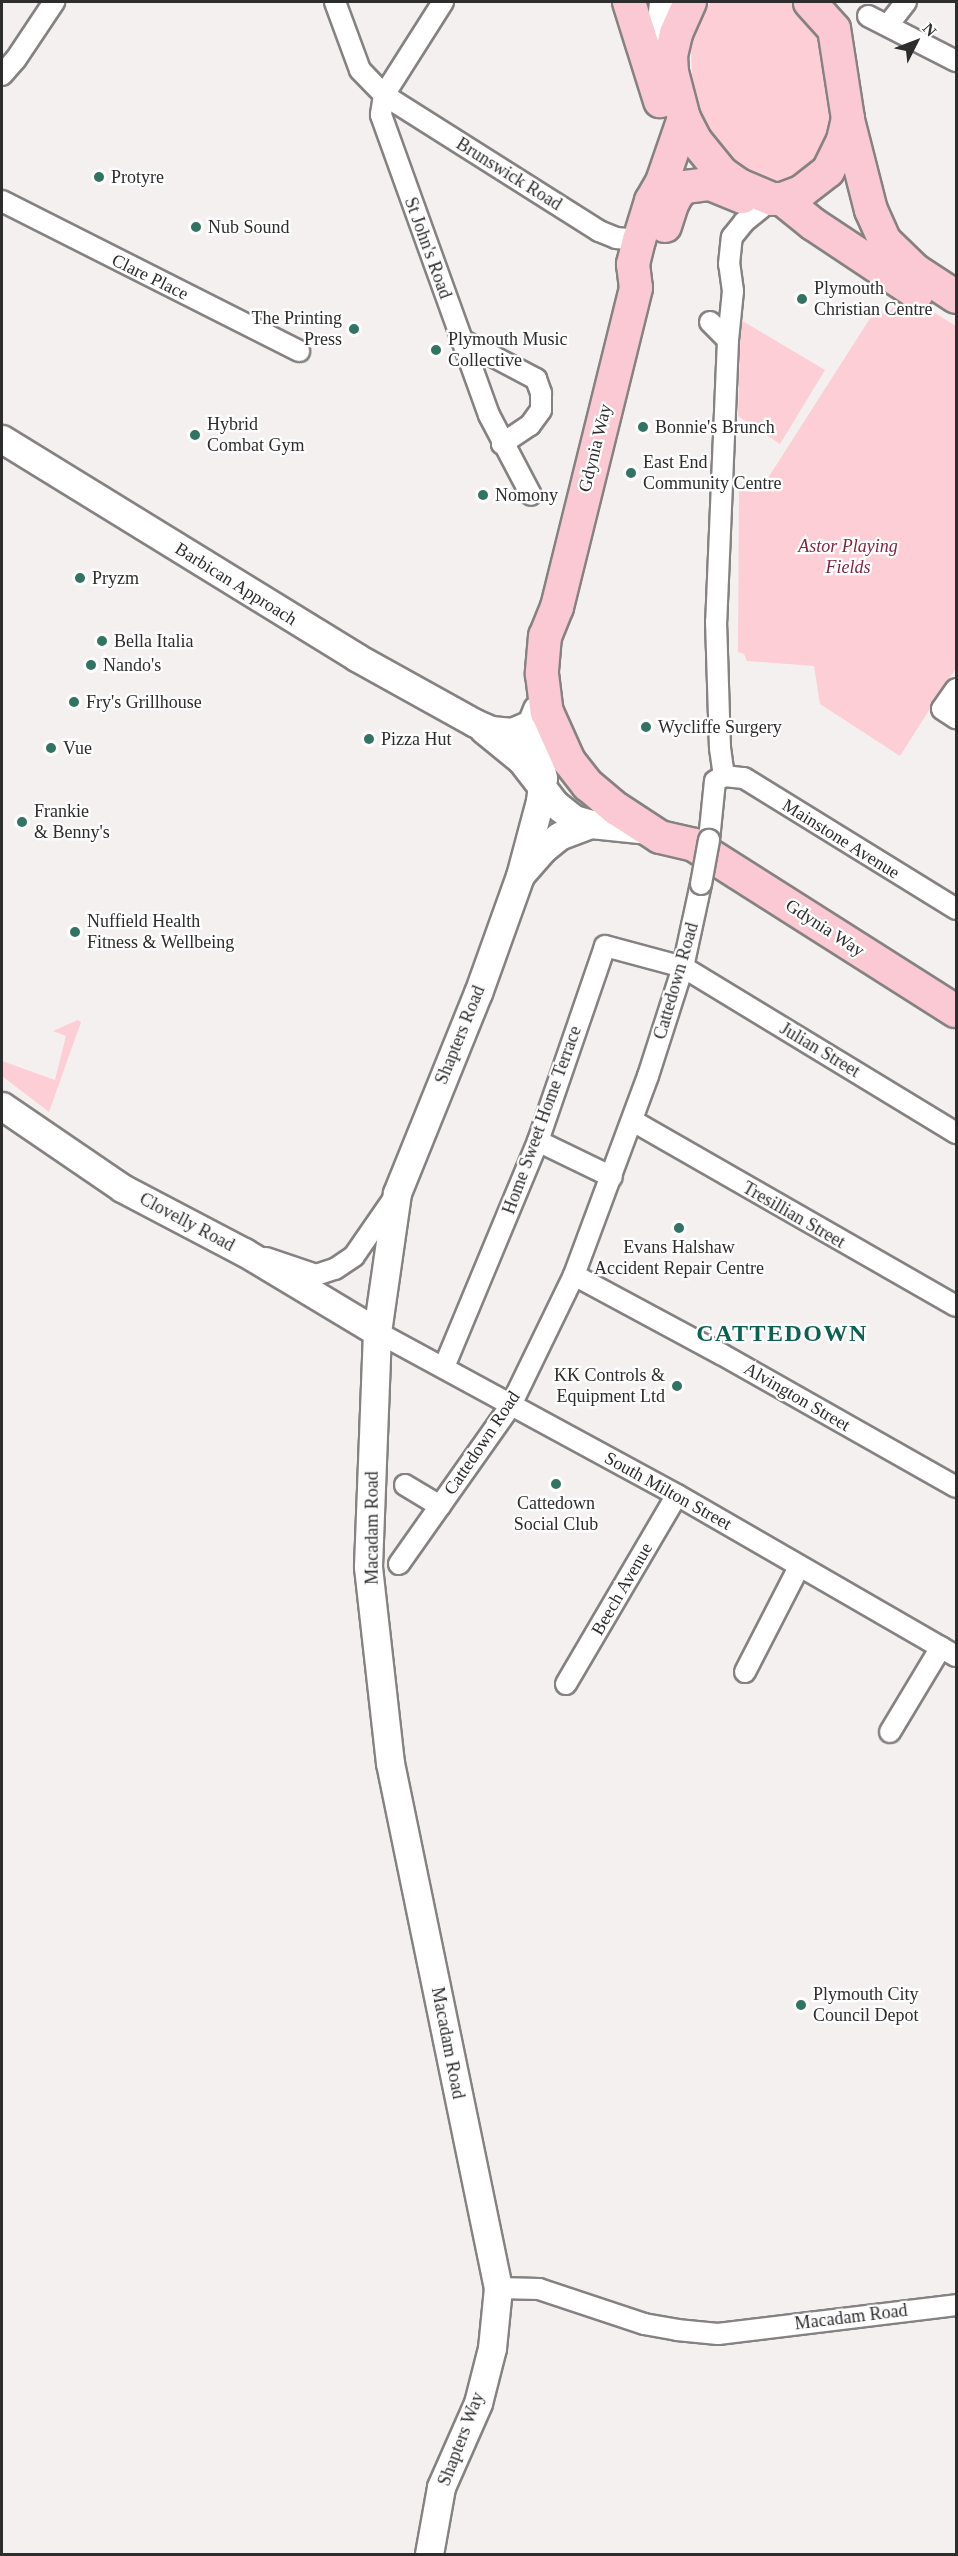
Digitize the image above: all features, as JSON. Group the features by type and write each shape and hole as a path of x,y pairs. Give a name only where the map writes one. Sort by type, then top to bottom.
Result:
{"main road":[{"path":"632,2 672,63 684,118 695,140 722,173 772,198 957,318"},
{"path":"632,2 656,81 664,123 649,191 651,201"},
{"path":"672,63 679,24 690,2"},
{"path":"810,2 831,15 848,119 871,210 885,241 915,270 957,297"},
{"name":"Gdynia Way","path":"684,118 662,182 651,201 633,264 636,288 557,607 545,636 543,690 554,733 578,773 601,797 660,837 694,845"},
{"path":"772,198 814,184 828,171 843,140 848,119"},
{"name":"Gdynia Way","path":"636,288 654,266 672,204 678,193 685,187 710,184 746,199 772,198"},
{"name":"Gdynia Way","path":"557,607 565,639 563,681 566,701 584,744 599,765 618,784 675,822 694,845 957,1011"}],"street":[{"path":"2,75 16,59 54,2"},
{"path":"335,2 360,70 384,95 443,2"},
{"path":"663,2 661,21 672,63"},
{"path":"888,25 906,2"},
{"path":"868,16 957,62"},
{"name":"Brunswick Road","path":"384,95 599,231 616,238 639,240"},
{"name":"St John's Road","path":"384,95 381,115 489,415 502,444 531,495"},
{"path":"724,776 720,748 716,621 728,340 733,291 729,264 732,237 744,222 772,198"},
{"name":"Clare Place","path":"2,201 299,351"},
{"path":"710,322 728,340"},
{"path":"462,340 536,379 541,393 541,410 530,424 502,444"},
{"name":"Barbican Approach","path":"2,439 348,653 475,723 521,760 542,789 562,811 591,824 649,830"},
{"path":"950,714 957,689"},
{"path":"531,724 543,690"},
{"name":"Barbican Approach","path":"475,723 502,732 522,730 531,724"},
{"name":"Shapters Road","path":"244,1251 292,1265 316,1275 335,1269 354,1256 397,1193 478,993 520,876 543,778 531,724"},
{"name":"Cattedown Road","path":"399,1564 511,1405 574,1275 633,1121 683,968 697,906 712,819 715,782 724,776"},
{"name":"Mainstone Avenue","path":"724,776 744,778 957,909"},
{"name":"Shapters Road","path":"520,876 543,849 559,836 591,824"},
{"name":"Home Sweet Home Terrace","path":"444,1367 538,1141 605,946 683,968"},
{"name":"Julian Street","path":"683,968 957,1133"},
{"name":"Clovelly Road","path":"2,1106 122,1188 244,1251 376,1332"},
{"name":"Tresillian Street","path":"633,1121 833,1238 957,1305"},
{"path":"538,1141 612,1177"},
{"name":"Shapters Road","path":"376,1332 397,1193"},
{"name":"Alvington Street","path":"574,1275 721,1353 957,1487"},
{"name":"South Milton Street","path":"376,1332 677,1495 799,1568 949,1652"},
{"name":"Macadam Road","path":"376,1332 368,1566 390,1762 498,2288 539,2289 644,2324 677,2331 718,2334 957,2305"},
{"path":"405,1485 440,1506"},
{"name":"Beech Avenue","path":"567,1684 677,1495"},
{"path":"745,1672 799,1568"},
{"path":"890,1731 949,1652"},
{"name":"Shapters Way","path":"429,2554 441,2487 478,2403 492,2348 498,2288"}],"green space":[{"path":"711,2 798,2 820,34 834,130 811,172 772,186 735,165 721,150 708,128 699,106 692,77 691,48 696,22"},
{"name":"Astor Playing Fields","path":"893,307 925,307 956,326 956,668 900,756 820,704 814,666 747,661 744,654 738,652 739,491 759,492 876,309 886,315"},
{"path":"741,320 825,370 780,444 738,416"},
{"path":"78,1020 81,1022 49,1112 2,1076 2,1061 55,1080 66,1036 53,1031"}],"place":[{"name":"Protyre","path":"99,177"},
{"name":"Nub Sound","path":"196,227"},
{"name":"Plymouth Christian Centre","path":"802,299"},
{"name":"The Printing Press","path":"354,329"},
{"name":"Plymouth Music Collective","path":"436,350"},
{"name":"Bonnie's Brunch","path":"643,427"},
{"name":"Hybrid Combat Gym","path":"195,435"},
{"name":"East End Community Centre","path":"631,473"},
{"name":"Nomony","path":"483,495"},
{"name":"Pryzm","path":"80,578"},
{"name":"Bella Italia","path":"102,641"},
{"name":"Nando's","path":"91,665"},
{"name":"Fry's Grillhouse","path":"74,702"},
{"name":"Wycliffe Surgery","path":"646,727"},
{"name":"Pizza Hut","path":"369,739"},
{"name":"Vue","path":"51,748"},
{"name":"Frankie & Benny's","path":"22,822"},
{"name":"Nuffield Health Fitness & Wellbeing","path":"75,932"},
{"name":"Evans Halshaw Accident Repair Centre","path":"679,1228"},
{"name":"KK Controls & Equipment Ltd","path":"677,1386"},
{"name":"Cattedown Social Club","path":"556,1484"},
{"name":"Plymouth City Council Depot","path":"801,2005"}],"district":[{"name":"CATTEDOWN","path":"782,1334"}]}
